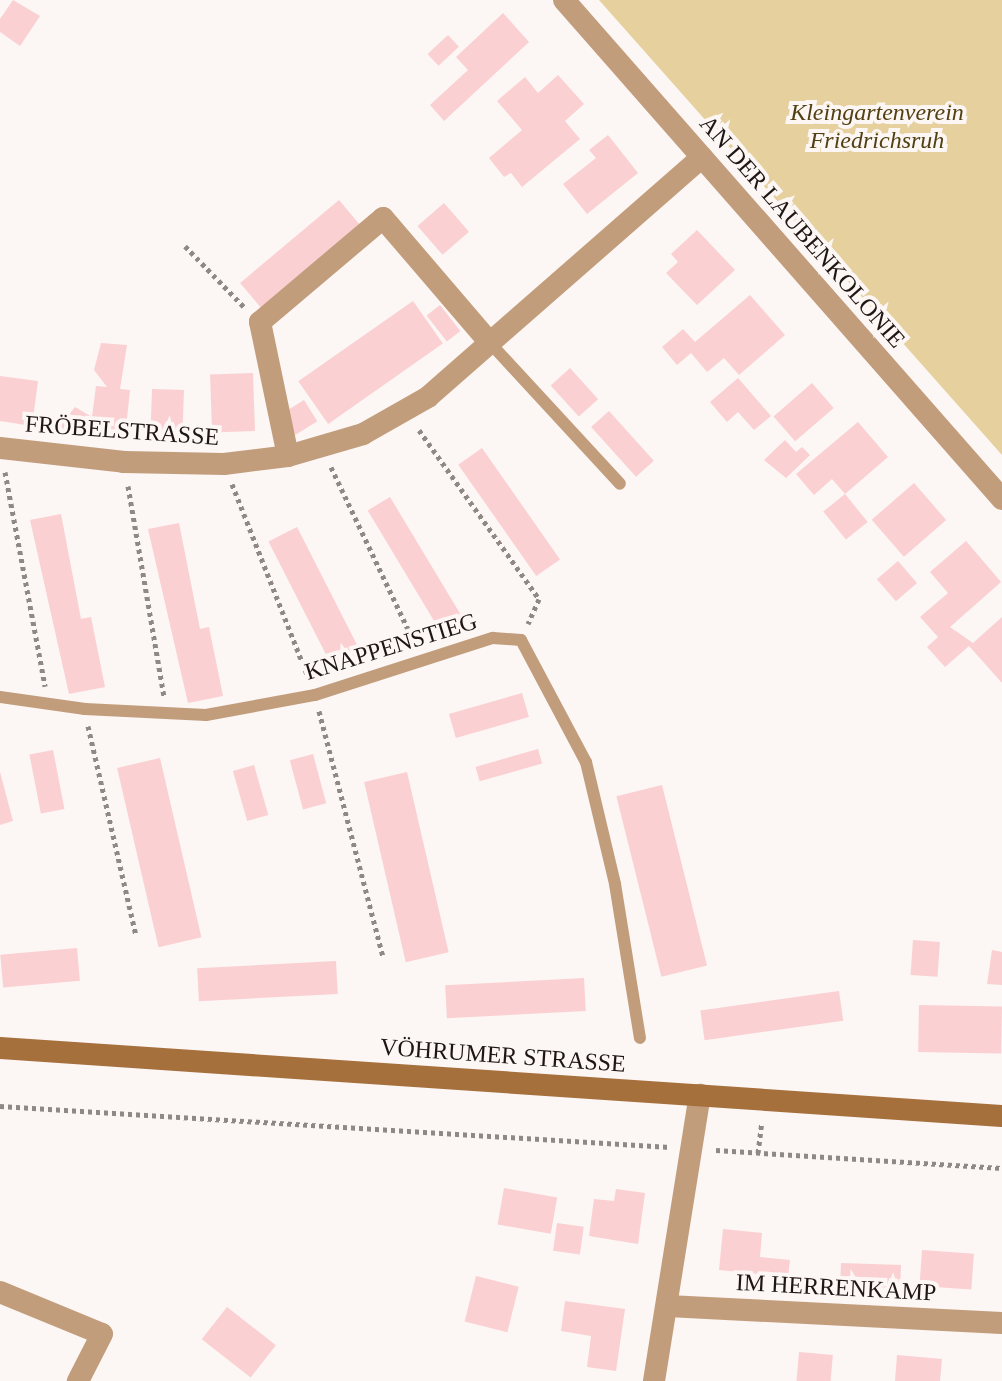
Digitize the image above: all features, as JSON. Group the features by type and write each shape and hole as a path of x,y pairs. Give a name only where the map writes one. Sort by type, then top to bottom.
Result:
{"main road":[{"name":"VÖHRUMER STRASSE","path":"0,1048 1002,1116"}],"street":[{"name":"AN DER LAUBENKOLONIE","path":"564,0 1002,499"},
{"name":"FRÖBELSTRASSE","path":"0,448 124,462 224,464 288,456 322,448 406,411 491,344 702,157"},
{"path":"288,456 260,322 383,218 491,344"},
{"path":"654,1381 700,1095"},
{"path":"0,1292 102,1334 78,1381"},
{"name":"IM HERRENKAMP","path":"668,1306 1002,1323"}],"lane":[{"path":"491,344 620,484"},
{"name":"KNAPPENSTIEG","path":"0,697 85,709 206,715 315,695 493,638 521,640"},
{"path":"521,640 586,762 615,884 640,1038"}],"path":[{"path":"185,246 260,322"},
{"path":"406,411 539,599 521,640"},
{"path":"0,448 48,703"},
{"path":"322,448 423,661"},
{"path":"124,462 167,714"},
{"path":"224,464 315,695 383,957"},
{"path":"85,709 92,759 136,935"},
{"path":"0,1106 1002,1168"}],"green space":[{"name":"Kleingartenverein Friedrichsruh","path":"599,0 1002,0 1002,455"}],"building":[{"path":"13,0 40,16 20,46 0,32 0,19"},
{"path":"503,13 529,42 444,121 430,105 468,70 456,57"},
{"path":"448,35 459,47 438,66 428,54"},
{"path":"558,75 584,104 565,121 580,139 522,187 511,173 504,177 489,158 522,130 497,101 525,77 538,93"},
{"path":"608,135 638,173 587,214 563,184 596,158 589,150"},
{"path":"339,200 363,229 265,312 240,283"},
{"path":"444,203 469,232 443,255 418,226"},
{"path":"697,230 735,270 697,305 666,273 678,262 671,254"},
{"path":"750,295 785,335 739,375 724,358 707,372 691,353 677,365 662,347 683,329 695,342"},
{"path":"413,301 443,344 328,424 298,381"},
{"path":"440,305 460,331 447,341 427,315"},
{"path":"101,343 127,345 120,389 130,390 125,438 71,435 60,426 75,407 92,417 96,386 107,387 94,370"},
{"path":"570,368 598,399 579,417 551,385"},
{"path":"253,373 255,431 212,432 210,375"},
{"path":"0,376 38,381 32,426 0,421"},
{"path":"738,378 771,416 754,430 738,412 727,422 710,402"},
{"path":"812,383 834,408 795,441 774,416"},
{"path":"152,389 184,390 182,435 150,434"},
{"path":"304,400 317,421 295,435 282,414"},
{"path":"609,411 654,461 636,477 591,427"},
{"path":"858,422 888,457 845,494 832,479 814,495 796,474"},
{"path":"785,440 796,452 802,447 810,455 786,478 764,460"},
{"path":"482,448 560,559 536,576 458,465"},
{"path":"914,483 946,520 904,557 872,520"},
{"path":"845,494 868,522 846,540 823,512"},
{"path":"390,497 462,617 440,630 368,510"},
{"path":"61,514 81,619 91,617 105,687 69,694 30,520"},
{"path":"179,523 200,629 209,627 223,696 188,703 148,529"},
{"path":"297,527 363,656 334,671 268,542"},
{"path":"966,541 1001,582 950,627 973,643 1002,617 1002,683 969,646 945,667 927,647 938,637 920,617 948,593 930,572"},
{"path":"898,561 917,583 896,601 877,579"},
{"path":"522,693 529,717 456,738 449,714"},
{"path":"538,749 542,763 480,781 476,767"},
{"path":"53,750 64,809 41,813 29,755"},
{"path":"313,754 326,803 303,809 290,760"},
{"path":"160,758 201,937 159,947 117,768"},
{"path":"254,765 268,815 247,821 233,771"},
{"path":"0,772 13,821 0,825"},
{"path":"407,772 449,952 406,962 364,782"},
{"path":"662,785 707,965 661,977 616,796"},
{"path":"913,940 940,942 937,977 911,975"},
{"path":"77,948 80,981 3,988 0,955"},
{"path":"992,950 1002,952 1002,985 987,984"},
{"path":"336,961 338,994 199,1001 197,968"},
{"path":"584,978 586,1011 447,1018 445,985"},
{"path":"839,991 843,1021 705,1040 700,1010"},
{"path":"919,1005 1002,1006 1001,1053 918,1052"},
{"path":"504,1188 557,1197 551,1234 498,1224"},
{"path":"616,1189 645,1193 638,1244 589,1236 594,1199 614,1201"},
{"path":"557,1223 584,1227 580,1254 553,1251"},
{"path":"723,1229 762,1233 760,1257 790,1260 788,1277 719,1270"},
{"path":"922,1250 974,1254 971,1290 919,1286"},
{"path":"841,1263 901,1265 900,1288 840,1286"},
{"path":"476,1276 519,1287 507,1332 465,1322"},
{"path":"565,1301 625,1309 616,1371 587,1367 591,1336 561,1331"},
{"path":"227,1307 276,1345 251,1377 202,1339"},
{"path":"799,1352 833,1355 831,1381 796,1381"},
{"path":"897,1355 942,1359 940,1381 895,1381"}]}
